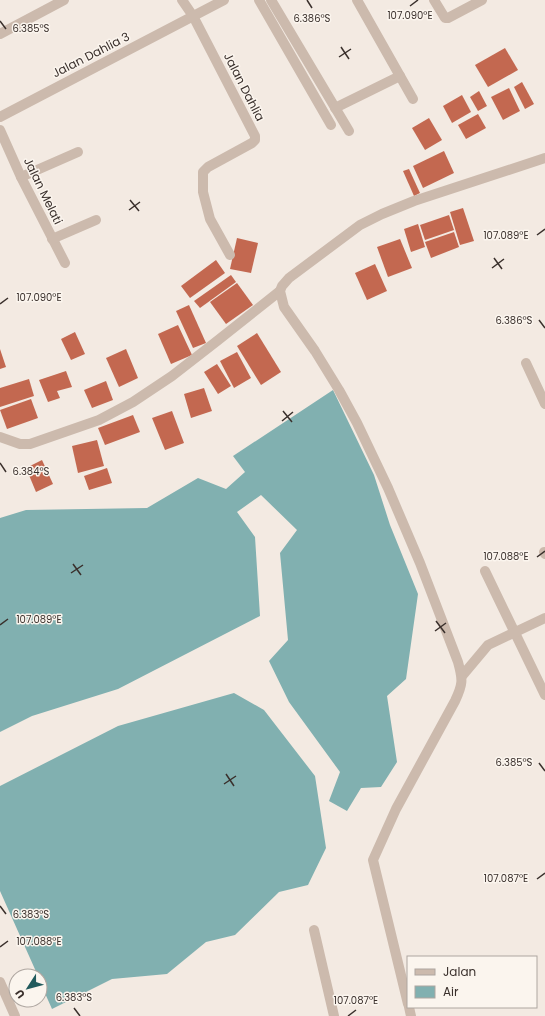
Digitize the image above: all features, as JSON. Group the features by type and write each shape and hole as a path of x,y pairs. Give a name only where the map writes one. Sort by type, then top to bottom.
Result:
{"street":[{"path":"0,34 64,0"},
{"name":"Jalan Dahlia","path":"182,0 193,16 255,136 255,140 252,143 208,167 203,172 204,192 210,219 230,255"},
{"name":"Jalan Dahlia 3","path":"0,117 224,0"},
{"path":"259,0 331,125"},
{"path":"271,0 349,131"},
{"path":"358,0 413,99"},
{"path":"434,0 445,18 448,18 482,0"},
{"path":"335,108 400,76"},
{"name":"Jalan Melati","path":"0,130 21,177 65,263"},
{"path":"21,177 78,152"},
{"path":"0,437 20,444 30,444 99,420 133,402 172,376 280,291 282,286 289,278 360,225 414,201 545,158"},
{"path":"52,239 96,220"},
{"path":"280,291 284,307 315,351 358,422 420,562 462,676 461,686 455,701 396,809 373,860 407,1002"},
{"path":"526,363 545,404"},
{"path":"485,571 516,632 545,695"},
{"path":"462,676 488,645 545,618"},
{"path":"314,930 333,1016"},
{"path":"0,982 15,1016"}],"water":[{"path":"333,390 374,475 390,525 418,594 406,679 387,696 397,762 381,787 361,788 347,811 329,801 340,772 289,702 269,661 288,640 280,553 297,530 261,495 237,512 255,537 260,616 118,689 32,716 0,732 0,518 26,510 147,508 198,478 226,489 245,472 233,456"},
{"path":"234,693 264,710 315,776 326,848 308,885 279,892 235,935 206,942 167,974 112,979 52,1009 48,1000 48,968 34,968 0,891 0,786 118,726"}],"building":[{"path":"505,48 518,70 488,87 475,65"},
{"path":"522,82 534,104 525,109 514,87"},
{"path":"509,88 520,111 503,120 491,97"},
{"path":"479,91 487,106 478,111 470,97"},
{"path":"462,95 471,112 452,123 443,106"},
{"path":"478,114 486,128 466,139 458,125"},
{"path":"429,118 442,140 425,150 412,128"},
{"path":"444,151 454,173 423,188 413,166"},
{"path":"409,169 420,193 414,196 403,171"},
{"path":"463,208 474,241 460,245 450,212"},
{"path":"449,215 454,230 425,240 420,225"},
{"path":"418,224 425,247 411,252 404,229"},
{"path":"454,232 459,247 431,258 425,242"},
{"path":"237,238 258,243 251,273 230,269"},
{"path":"400,239 412,268 388,277 377,247"},
{"path":"216,260 225,273 190,298 181,286"},
{"path":"375,264 387,291 367,300 355,273"},
{"path":"231,275 236,282 200,308 194,301"},
{"path":"237,283 253,305 226,324 210,302"},
{"path":"189,305 206,343 193,348 176,311"},
{"path":"178,325 192,355 171,364 158,334"},
{"path":"75,332 85,354 71,360 61,339"},
{"path":"257,333 281,372 261,385 237,346"},
{"path":"0,349 6,367 0,369"},
{"path":"126,349 138,378 119,387 106,358"},
{"path":"237,352 251,378 234,388 220,361"},
{"path":"217,364 231,386 218,394 204,372"},
{"path":"66,371 72,387 57,391 60,398 48,402 39,380"},
{"path":"29,379 34,396 0,407 0,388"},
{"path":"106,381 113,400 92,408 84,390"},
{"path":"204,388 212,411 191,418 184,394"},
{"path":"31,399 38,418 7,429 0,410"},
{"path":"172,411 184,443 165,450 152,418"},
{"path":"133,415 140,432 105,445 98,428"},
{"path":"97,440 104,466 78,473 72,446"},
{"path":"42,460 53,484 36,492 26,468"},
{"path":"107,468 112,483 89,490 84,476"}]}
